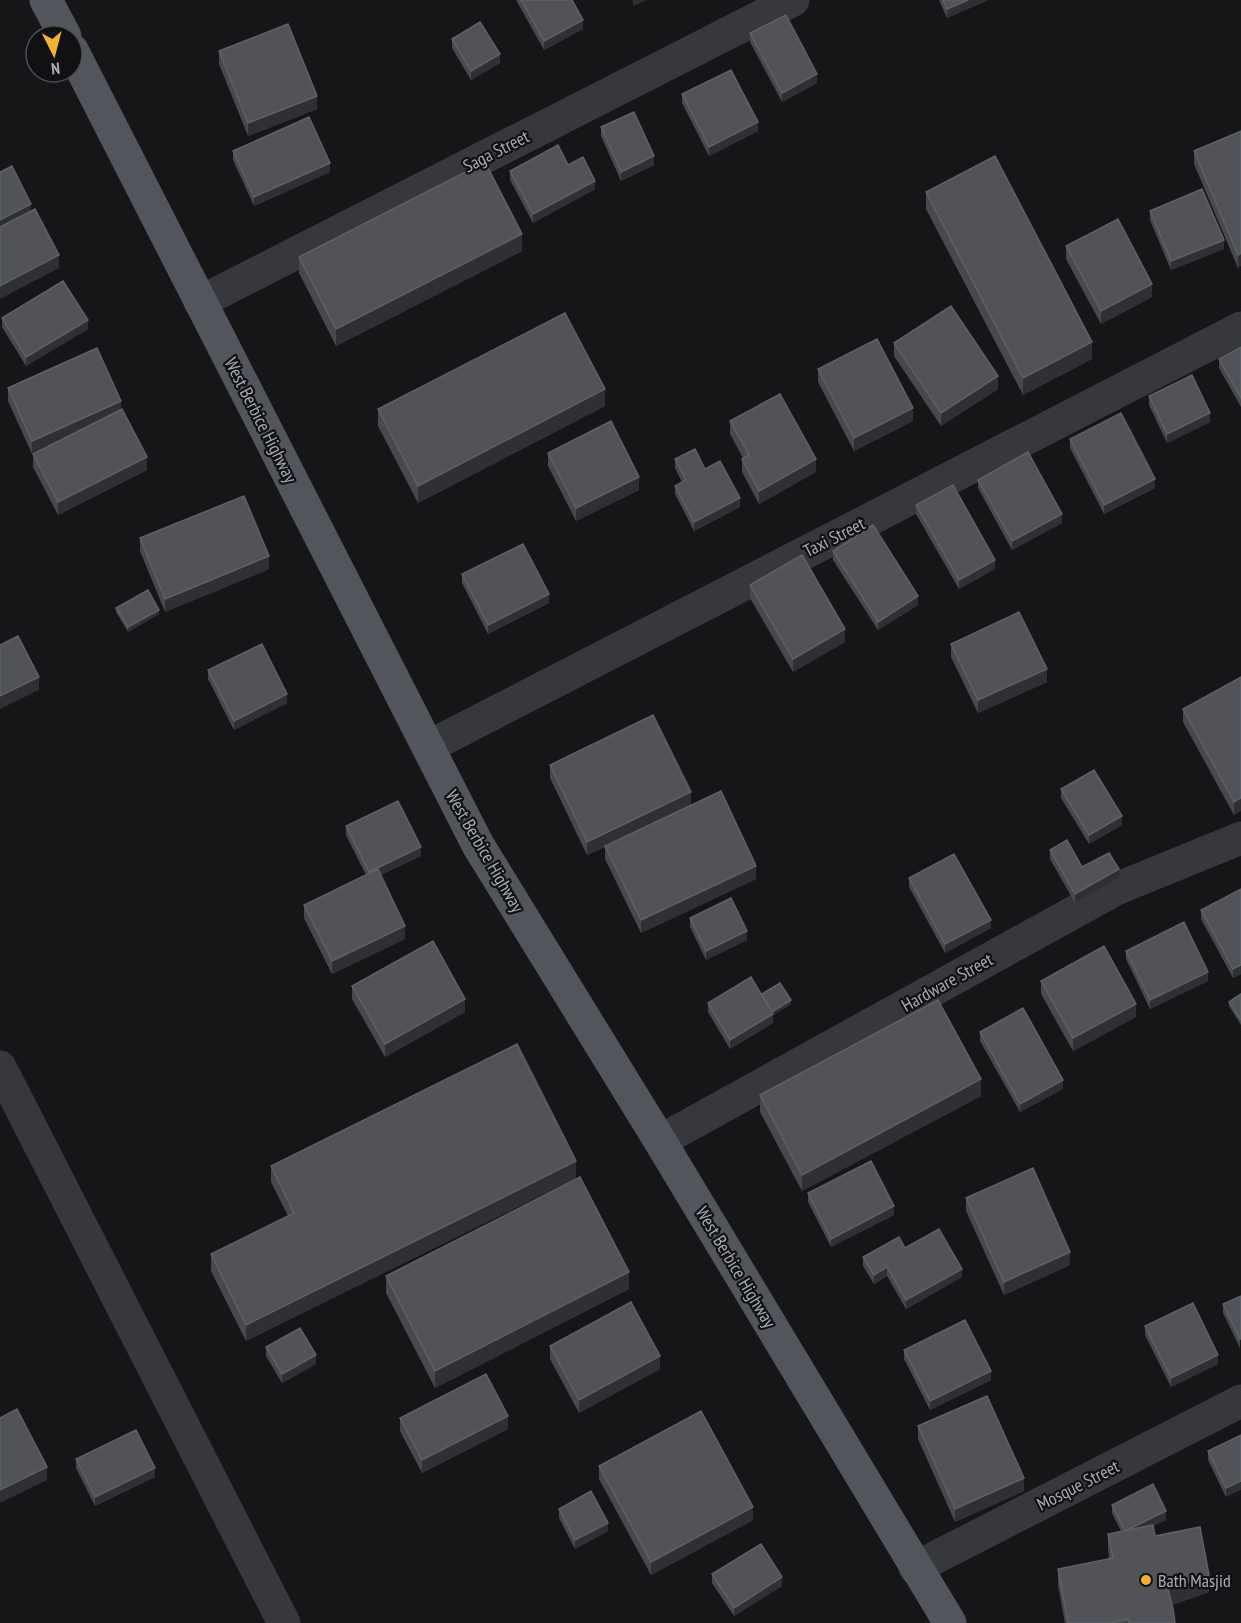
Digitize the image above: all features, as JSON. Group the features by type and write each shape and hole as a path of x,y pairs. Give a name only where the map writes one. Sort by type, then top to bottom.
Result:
{"main road":[{"path":"46,0 59,24"},
{"name":"West Berbice Highway","path":"84,74 478,845 660,1141 950,1623"}],"street":[{"name":"Saga Street","path":"200,302 793,0"},
{"name":"Taxi Street","path":"428,747 1241,328"},
{"name":"Hardware Street","path":"660,1141 1116,889 1241,838"},
{"path":"0,1067 284,1623"},
{"name":"Mosque Street","path":"915,1568 1241,1401"}],"building":[{"path":"521,0 572,0 583,20 544,41"},
{"path":"943,0 968,0 947,9"},
{"path":"786,15 817,74 782,93 750,33"},
{"path":"480,22 500,54 471,71 452,39"},
{"path":"288,24 317,96 248,123 219,51"},
{"path":"731,70 758,122 709,147 682,94"},
{"path":"634,112 654,156 621,172 601,127"},
{"path":"309,117 330,163 254,197 233,151"},
{"path":"1241,131 1241,253 1238,255 1194,151"},
{"path":"558,145 568,165 583,157 595,181 533,214 510,171"},
{"path":"995,156 1092,342 1023,378 926,192"},
{"path":"485,162 522,234 336,329 299,257"},
{"path":"12,166 31,204 0,220 0,172"},
{"path":"1202,189 1224,240 1171,261 1150,211"},
{"path":"35,209 59,255 0,286 0,227"},
{"path":"1118,219 1152,284 1101,311 1066,246"},
{"path":"63,281 88,320 26,357 2,318"},
{"path":"951,306 998,376 941,413 894,343"},
{"path":"565,313 605,389 418,486 378,409"},
{"path":"877,339 913,408 854,438 818,369"},
{"path":"1241,347 1241,398 1219,359"},
{"path":"97,348 121,401 32,441 8,388"},
{"path":"1192,375 1210,413 1167,434 1149,396"},
{"path":"780,394 816,459 759,491 742,459 749,455 730,421"},
{"path":"122,409 147,457 58,502 33,454"},
{"path":"1121,413 1155,479 1104,505 1070,439"},
{"path":"611,421 639,477 576,508 548,453"},
{"path":"695,449 705,469 720,461 740,498 694,522 675,486 686,480 675,459"},
{"path":"1028,452 1062,514 1012,541 978,480"},
{"path":"953,485 995,560 959,580 916,505"},
{"path":"244,496 269,556 165,599 140,538"},
{"path":"873,525 918,596 878,622 833,551"},
{"path":"523,544 549,594 488,625 462,574"},
{"path":"802,555 845,629 793,659 750,585"},
{"path":"148,590 159,610 128,627 116,608"},
{"path":"1019,612 1047,669 978,700 951,644"},
{"path":"18,636 39,677 0,696 0,645"},
{"path":"262,644 287,694 234,721 208,670"},
{"path":"1241,677 1241,798 1234,802 1183,709"},
{"path":"653,715 691,792 587,842 550,765"},
{"path":"1094,770 1122,816 1089,835 1061,789"},
{"path":"721,791 756,866 641,920 605,846"},
{"path":"398,801 421,847 369,872 346,826"},
{"path":"1067,840 1082,867 1109,853 1119,869 1075,894 1050,850"},
{"path":"954,854 991,920 945,944 909,878"},
{"path":"378,869 405,926 332,961 304,905"},
{"path":"1241,889 1241,965 1233,969 1201,910"},
{"path":"731,898 747,931 706,951 690,918"},
{"path":"1184,922 1208,972 1150,1000 1126,951"},
{"path":"433,941 465,999 385,1044 352,986"},
{"path":"1104,946 1136,1004 1073,1038 1041,981"},
{"path":"751,977 773,1014 730,1040 708,1003"},
{"path":"780,983 791,1000 772,1012 762,994"},
{"path":"1241,994 1241,1020 1229,1002"},
{"path":"938,1000 981,1079 802,1175 760,1095"},
{"path":"1023,1008 1063,1080 1020,1104 980,1032"},
{"path":"517,1044 576,1161 246,1325 211,1254 294,1213 271,1166"},
{"path":"871,1161 894,1206 831,1239 808,1193"},
{"path":"1033,1168 1070,1252 1004,1282 966,1198"},
{"path":"580,1177 629,1272 435,1371 386,1276"},
{"path":"939,1229 962,1269 906,1300 887,1267 874,1275 863,1257 899,1237 905,1248"},
{"path":"1241,1296 1241,1339 1240,1339 1223,1304"},
{"path":"631,1302 660,1356 579,1400 550,1346"},
{"path":"1193,1303 1218,1355 1171,1378 1145,1326"},
{"path":"965,1320 991,1371 930,1401 904,1350"},
{"path":"300,1328 316,1355 282,1374 266,1347"},
{"path":"486,1374 508,1416 422,1460 400,1418"},
{"path":"987,1396 1024,1478 955,1509 918,1426"},
{"path":"17,1409 47,1467 0,1490 0,1418"},
{"path":"701,1411 753,1507 651,1562 599,1466"},
{"path":"136,1430 155,1468 95,1497 76,1459"},
{"path":"1241,1435 1241,1481 1226,1488 1208,1451"},
{"path":"1153,1484 1166,1511 1125,1531 1112,1505"},
{"path":"591,1491 608,1523 575,1540 559,1509"},
{"name":"Bath Masjid","path":"1153,1525 1155,1536 1200,1527 1209,1575 1168,1589 1175,1623 1129,1623 1128,1619 1109,1623 1068,1623 1058,1569 1113,1558 1108,1534"},
{"path":"761,1544 782,1577 734,1608 712,1574"}],"place":[{"name":"Bath Masjid","path":"1146,1580"}]}
